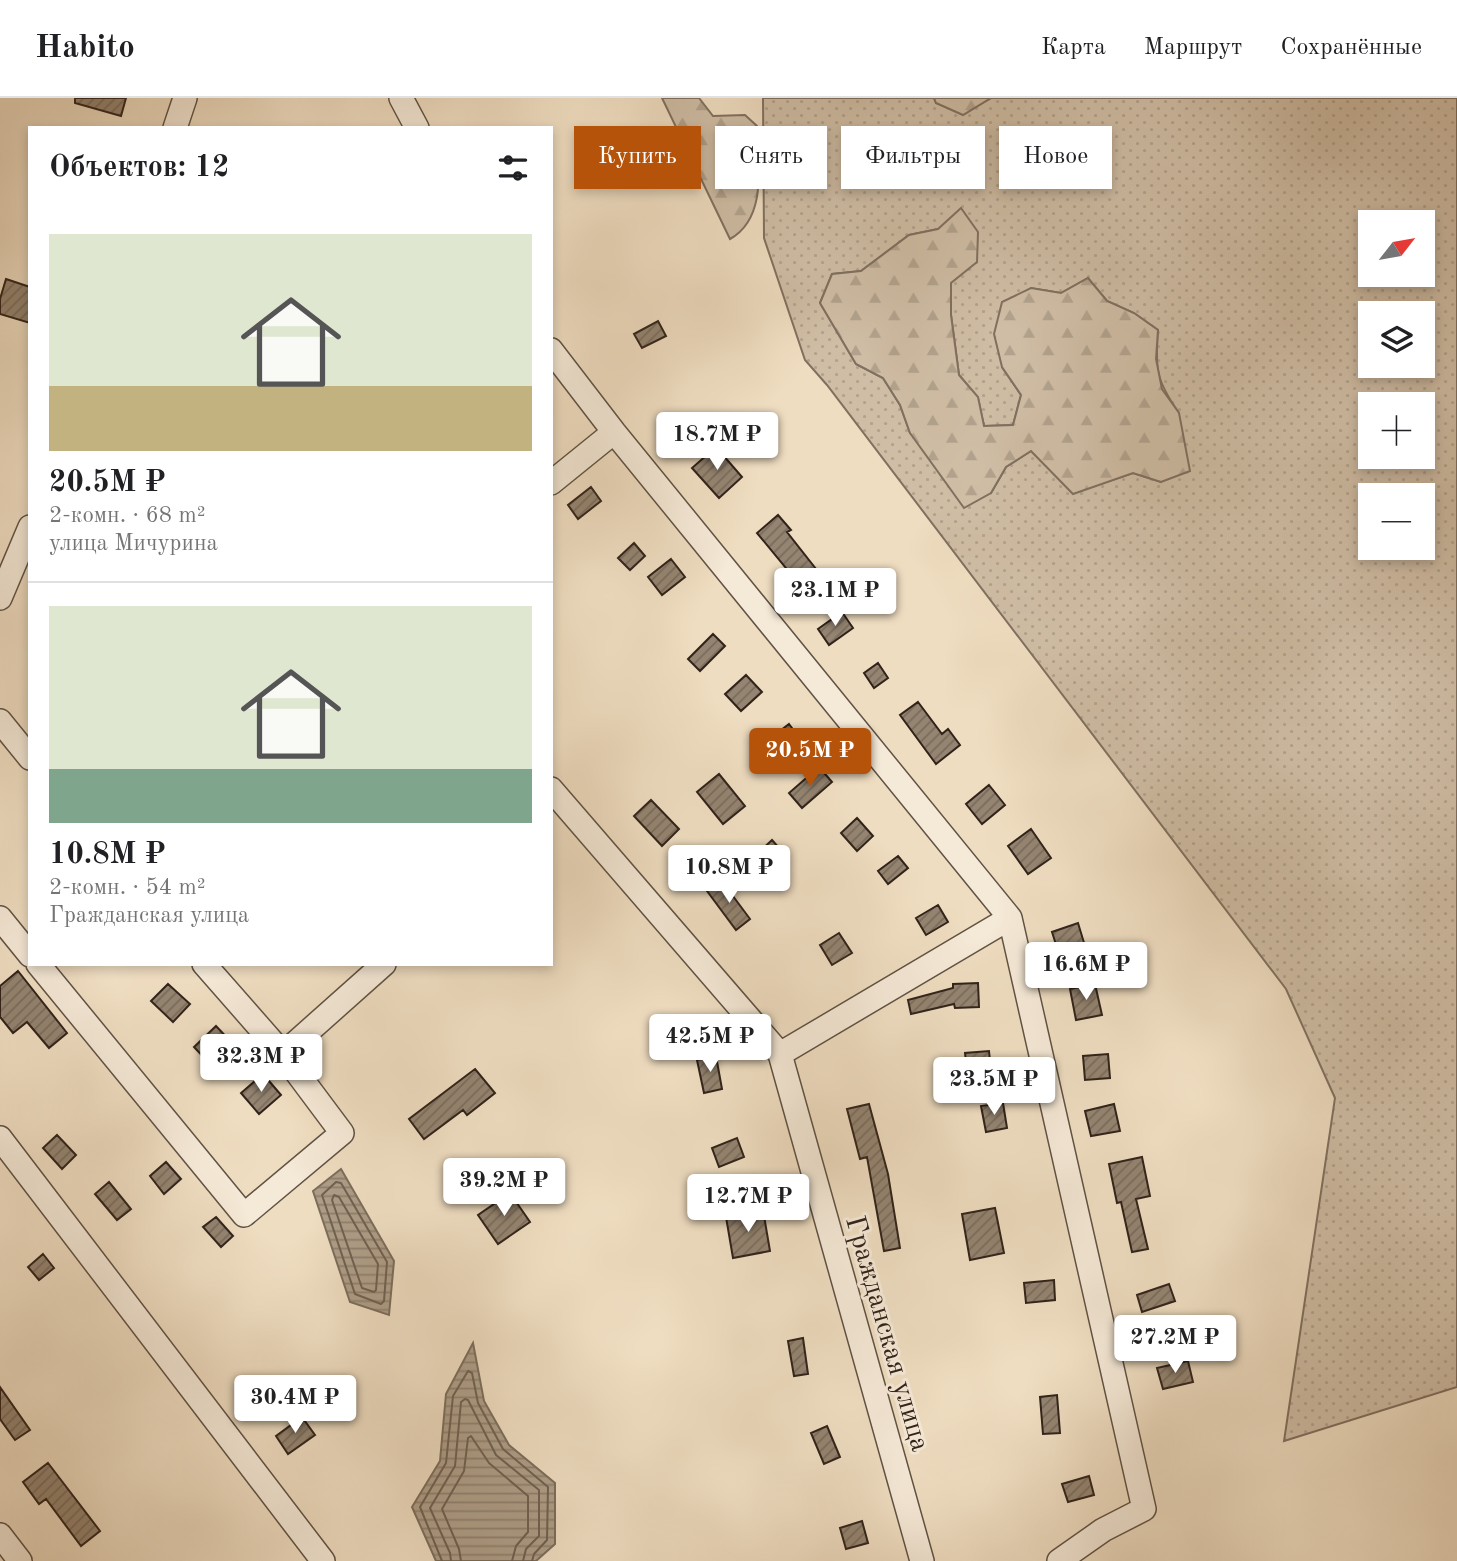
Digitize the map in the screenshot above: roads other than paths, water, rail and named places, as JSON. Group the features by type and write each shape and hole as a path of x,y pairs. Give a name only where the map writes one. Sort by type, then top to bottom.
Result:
{"street":[{"path":"177,126 185,98"},
{"path":"401,98 416,126"},
{"path":"553,353 614,432 1010,918 1144,1509 1103,1530 1059,1561"},
{"path":"553,481 614,432"},
{"path":"0,598 28,532"},
{"path":"0,721 28,756"},
{"name":"Гражданская улица","path":"556,803 780,1054 922,1561"},
{"path":"0,918 28,953"},
{"path":"780,1054 1010,918"},
{"path":"40,966 244,1215 342,1133 283,1054 206,966"},
{"path":"283,1054 382,966"},
{"path":"0,1138 323,1561"},
{"path":"0,1535 20,1561"}],"water":[{"path":"341,1169 394,1261 389,1315 350,1302 313,1191"},
{"path":"473,1343 484,1401 509,1445 555,1483 555,1544 536,1561 436,1561 412,1507 440,1461 446,1394"}]}
